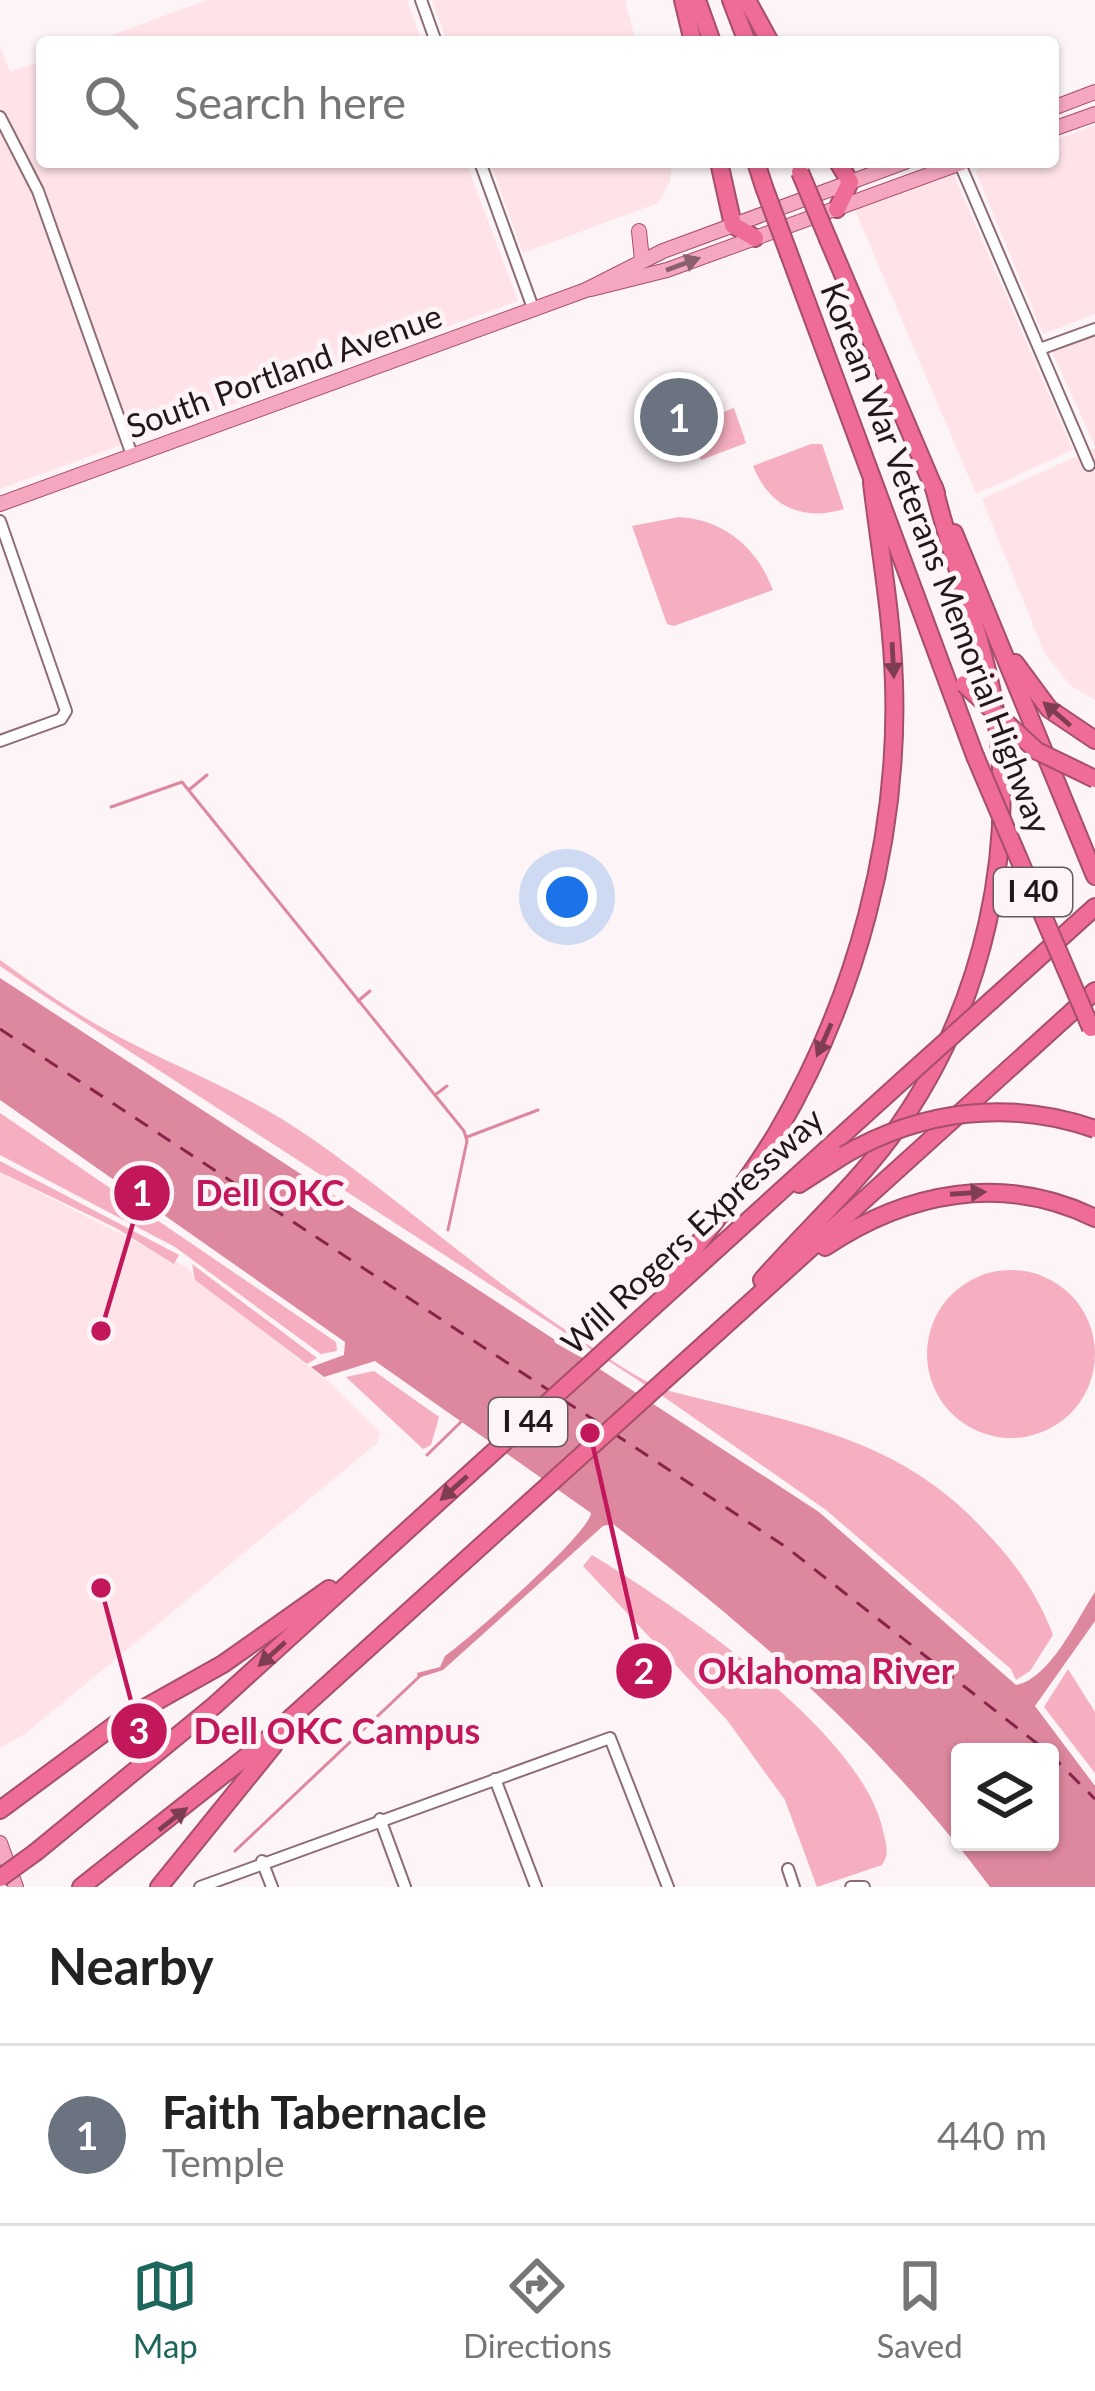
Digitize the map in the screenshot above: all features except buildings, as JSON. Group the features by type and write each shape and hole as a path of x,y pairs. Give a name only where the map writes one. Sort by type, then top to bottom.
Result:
{"highway":[{"path":"683,0 692,36"},
{"path":"697,0 710,36"},
{"path":"731,0 745,36"},
{"path":"747,0 767,36"},
{"path":"720,168 733,225 755,238"},
{"name":"Korean War Veterans Memorial Highway","path":"758,168 932,645 1093,1033"},
{"name":"Korean War Veterans Memorial Highway","path":"798,168 1094,874"},
{"path":"837,209 850,182 842,168"},
{"path":"645,1317 734,1199 789,1112 832,1020 869,906 886,818 894,711 890,615 872,483"},
{"path":"713,1336 890,1138 940,1054 979,958 999,849 998,731 983,655 934,487"},
{"path":"990,620 1037,696 1095,740"},
{"path":"932,645 964,684 1036,751 1095,779"},
{"name":"Will Rogers Expressway","path":"0,1878 152,1761 1095,907"},
{"name":"I 44","path":"81,1887 184,1811 299,1711 1095,991"},
{"path":"767,1205 844,1155 920,1121 973,1112 1029,1113 1095,1129"},
{"path":"775,1281 867,1220 940,1196 1022,1194 1095,1218"},
{"path":"0,1810 116,1724 234,1657 389,1547"},
{"path":"159,1887 299,1711"}],"main road":[{"path":"1059,106 1095,92"},
{"path":"1069,102 1076,121"},
{"path":"1059,127 1095,114"},
{"name":"South Portland Avenue","path":"586,290 662,250 888,168"},
{"name":"South Portland Avenue","path":"0,504 533,308 640,279 945,168"},
{"path":"641,260 643,230 662,250"},
{"path":"0,1843 16,1887"}],"street":[{"path":"421,0 434,36"},
{"path":"0,117 38,191 132,455"},
{"path":"482,168 533,308"},
{"path":"964,168 1089,465"},
{"path":"1040,349 1095,329"},
{"path":"0,520 66,711 62,719 0,741"},
{"path":"200,1887 610,1738 668,1887"},
{"path":"495,1778 536,1887"},
{"path":"380,1819 405,1887"},
{"path":"262,1861 272,1887"},
{"path":"788,1869 794,1887"},
{"path":"851,1887 864,1887"}],"shaded area":[{"path":"207,0 407,0 420,36 109,36"},
{"path":"432,0 625,0 634,36 445,36"},
{"path":"0,46 10,72 36,63 36,168 468,168 518,301 0,489"},
{"path":"1095,125 1095,314 1043,334 975,170 1059,168 1059,139"},
{"path":"492,168 671,168 670,182 658,203 523,253"},
{"path":"954,175 1073,450 976,494 855,210"},
{"path":"1095,336 1095,446 1052,352"},
{"path":"734,408 746,443 701,460 688,425"},
{"path":"822,444 844,509 814,513 789,507 768,491 753,466"},
{"path":"1095,448 1095,700 1070,685 1044,652 982,499"},
{"path":"679,517 711,524 737,539 758,561 773,590 674,626 667,624 632,526"},
{"path":"0,960 99,1026 257,1105 308,1136 520,1298 642,1379 673,1392 839,1436 915,1472 983,1529 1032,1592 1053,1635 1030,1671 1016,1680 1011,1669 826,1510 664,1397 44,996 0,966"},
{"path":"0,978 819,1512 1016,1685 1051,1660 1095,1592 1095,1621 1035,1706 1095,1786 1095,1887 990,1887 962,1851 1059,1851 1059,1743 951,1743 951,1838 814,1692 716,1605 613,1524 603,1526 443,1670 418,1678 417,1673 440,1667 445,1656 527,1586 571,1542 591,1513 375,1361 324,1377 311,1367 344,1355 345,1342 0,1100"},
{"path":"0,1113 336,1342 337,1351 321,1354 175,1247 0,1155"},
{"path":"0,1161 179,1255 174,1264 116,1228 0,1172"},
{"path":"0,1172 189,1269 196,1280 329,1382 380,1432 377,1443 25,1734 0,1748"},
{"path":"192,1264 317,1358 307,1364 195,1280"},
{"path":"1011,1270 1043,1276 1071,1294 1089,1322 1095,1354 1089,1386 1071,1414 1043,1432 1011,1438 979,1432 951,1414 933,1386 927,1354 933,1322 951,1294 979,1276"},
{"path":"374,1371 439,1417 431,1445 423,1449 346,1377"},
{"path":"592,1555 762,1675 841,1753 868,1793 883,1831 886,1857 882,1865 817,1887 785,1800 727,1720 583,1566"},
{"path":"1068,1669 1095,1712 1095,1773 1044,1707"}],"waterway":[{"path":"190,789 207,775"},
{"path":"111,807 182,782 464,1131 467,1141 448,1230"},
{"path":"358,1001 370,991"},
{"path":"435,1095 447,1086"},
{"path":"467,1137 538,1110"},
{"path":"427,1455 464,1419"},
{"path":"235,1851 421,1675"}],"ferry route":[{"path":"0,1029 550,1391"},
{"path":"563,1400 605,1427"},
{"path":"613,1433 786,1547 1036,1743"},
{"path":"1059,1763 1095,1799"}],"place":[{"name":"Faith Tabernacle","path":"679,417"},
{"name":"Dell OKC","path":"101,1331"},
{"name":"Oklahoma River","path":"590,1433"},
{"name":"Dell OKC Campus","path":"101,1588"}]}
